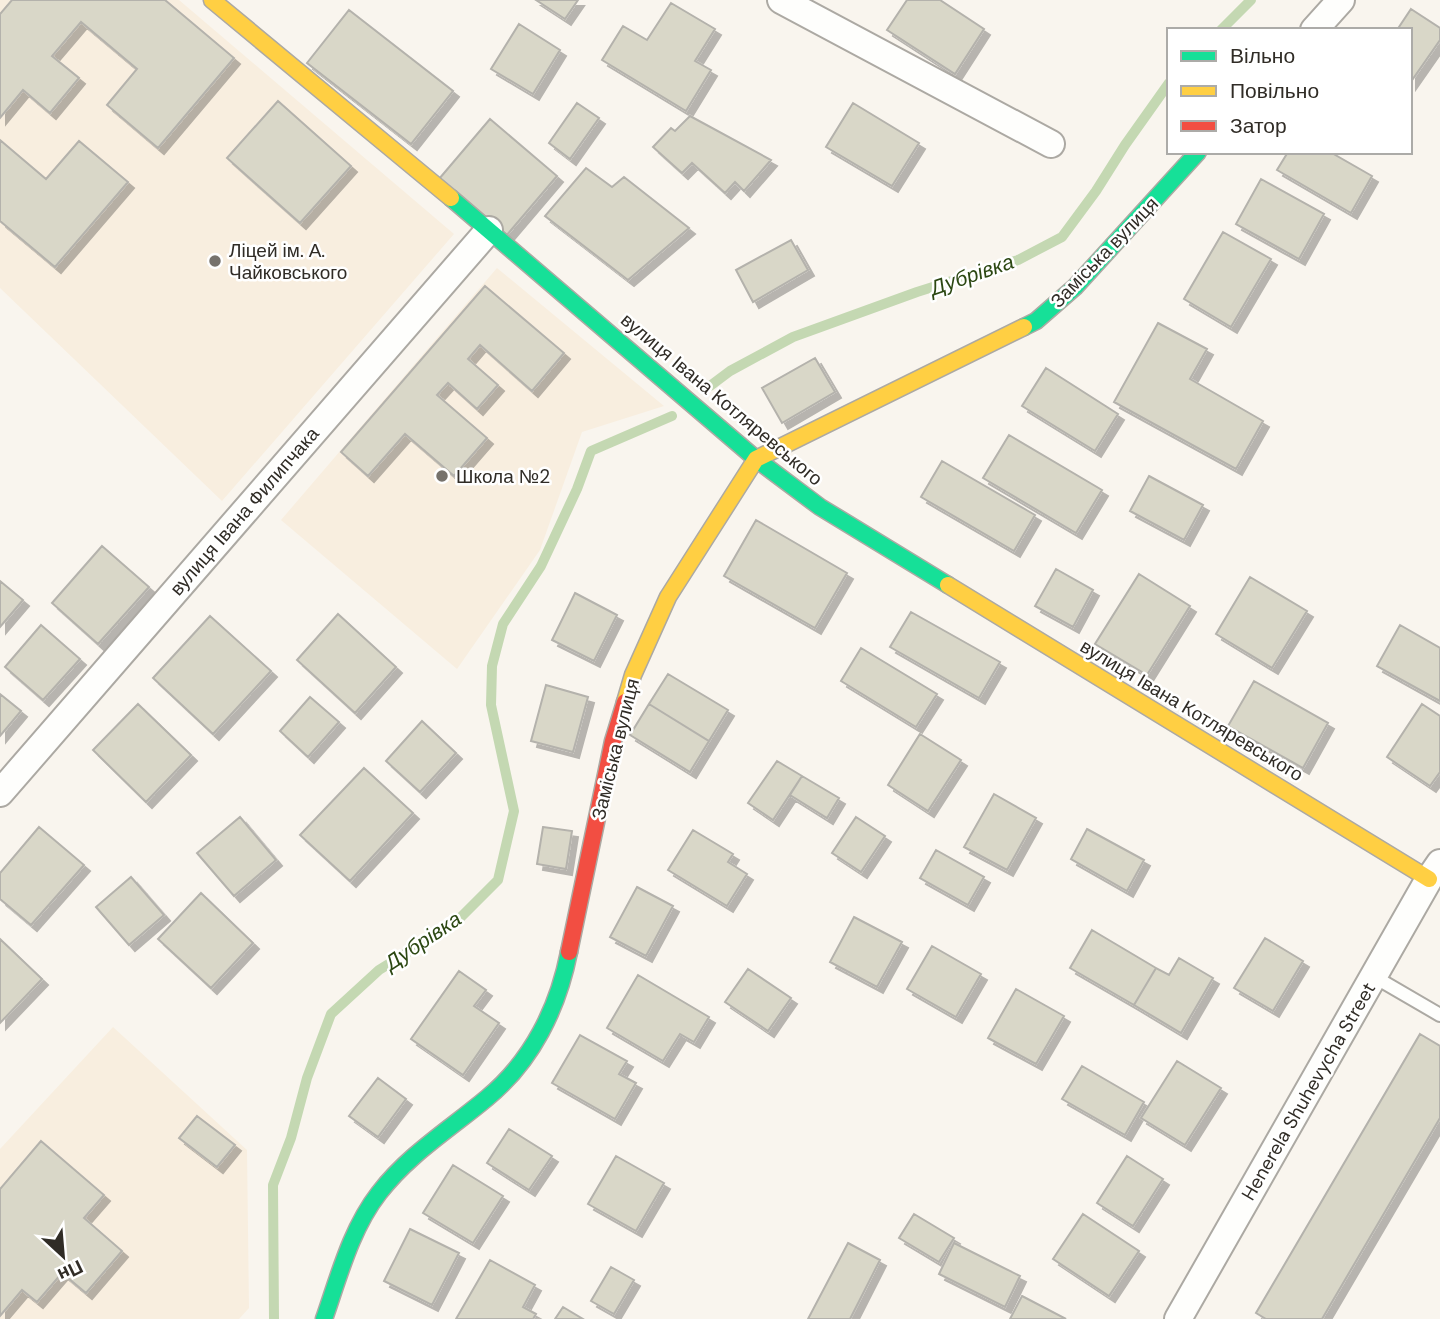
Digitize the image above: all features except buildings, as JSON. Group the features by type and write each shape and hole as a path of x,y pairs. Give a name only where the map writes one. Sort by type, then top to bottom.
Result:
{"street":[{"name":"вулиця Івана Котляревського","path":"212,0 489,230 756,459 820,507 1434,871"},
{"path":"781,0 1051,144"},
{"path":"1316,28 1341,0"},
{"name":"Заміська вулиця","path":"324,1319 352,1238 379,1194 408,1160 490,1096 528,1054 555,1005 567,962 613,741 633,675 668,597 756,459 1035,321 1075,287 1196,154"},
{"name":"вулиця Івана Филипчака","path":"0,793 489,230"},
{"name":"Henerela Shuhevycha Street","path":"1178,1319 1434,871"}],"lane":[{"path":"1373,976 1440,1015"}],"shaded area":[{"name":"Ліцей ім. А. Чайковського","path":"0,0 179,0 454,234 222,501 0,288"},
{"name":"Школа №2","path":"497,268 664,406 582,432 540,550 457,669 281,520"},
{"path":"113,1027 247,1150 249,1308 239,1319 0,1319 0,1149"}],"waterway":[{"name":"Дубрівка","path":"1223,28 1251,0"},
{"name":"Дубрівка","path":"710,386 730,371 793,337 917,292 1018,260 1062,237 1167,86"},
{"name":"Дубрівка","path":"274,1319 273,1185 291,1138 307,1078 331,1014 379,970 455,923 498,880 514,811 491,705 492,666 503,624 541,566 577,489 591,451 672,416"}],"traffic: fast":[{"path":"1024,327 1036,321 1075,287 1196,154"},
{"path":"451,198 756,459 820,507 948,585"},
{"path":"324,1319 347,1253 369,1207 403,1166 487,1098 517,1067 530,1050 550,1013 569,952"}],"traffic: slow":[{"path":"212,0 451,198"},
{"path":"625,702 633,675 668,597 756,459 1024,327"},
{"path":"948,585 1429,879"}],"traffic: jam":[{"path":"569,952 613,741 625,702"}],"place":[{"name":"Ліцей ім. А. Чайковського","path":"215,261"},
{"name":"Школа №2","path":"442,476"}]}
